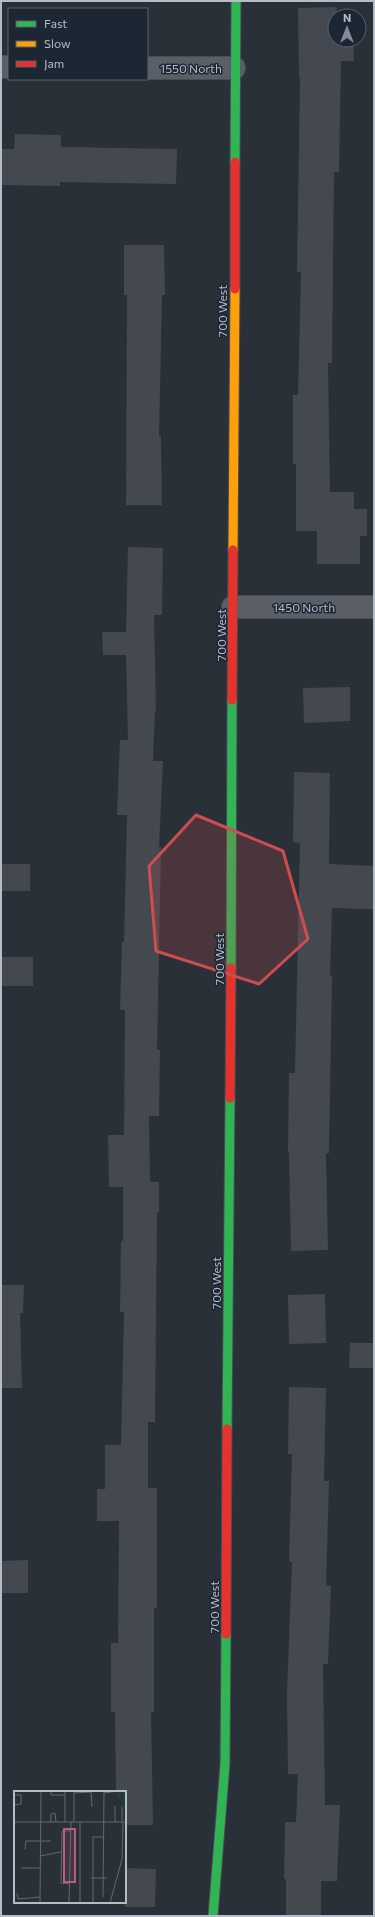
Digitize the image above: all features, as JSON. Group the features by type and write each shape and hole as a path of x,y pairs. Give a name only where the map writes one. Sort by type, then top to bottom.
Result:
{"street":[{"name":"700 West","path":"213,1916 225,1764 233,607 234,68 236,1"},
{"name":"1550 North","path":"148,68 234,68"},
{"name":"1450 North","path":"233,607 374,607"}],"highlighted area":[{"path":"196,815 283,851 308,939 259,984 156,951 149,866"}],"building":[{"path":"337,7 327,8 327,48 353,48 354,61 341,61 339,172 334,172 332,363 328,363 330,492 354,492 354,509 367,509 367,536 360,536 360,564 317,564 317,531 296,531 296,464 293,464 293,395 298,395 301,272 297,272 300,77 298,8"},
{"path":"15,134 61,135 61,147 177,149 176,184 60,182 60,186 1,185 1,149 14,149"},
{"path":"124,245 164,245 165,295 162,295 159,436 161,436 162,505 126,505 127,295 124,295"},
{"path":"128,547 163,548 162,615 154,615 156,711 153,761 163,761 159,847 161,847 157,1050 160,1050 159,1116 149,1116 150,1182 159,1182 159,1212 157,1212 155,1422 148,1422 148,1488 157,1488 157,1608 154,1608 154,1712 151,1712 153,1825 126,1825 126,1791 116,1791 115,1712 111,1712 111,1643 118,1643 119,1521 97,1521 97,1489 105,1489 105,1445 121,1445 124,1312 120,1312 121,1241 123,1241 123,1187 109,1187 108,1135 124,1135 125,1010 120,1010 122,942 124,942 127,815 117,815 120,740 128,740 126,655 103,655 102,632 126,632"},
{"path":"350,687 350,721 304,723 303,688"},
{"path":"294,772 330,773 329,864 374,866 374,909 332,908 329,1153 326,1153 328,1250 291,1251 288,1152 289,1073 295,1073 300,843 293,842"},
{"path":"1,864 30,864 30,891 1,891"},
{"path":"1,957 33,957 33,986 1,986"},
{"path":"1,1285 24,1285 23,1313 20,1313 22,1388 1,1388"},
{"path":"325,1294 326,1343 289,1344 288,1295"},
{"path":"350,1343 374,1343 374,1368 349,1368"},
{"path":"289,1387 326,1388 324,1481 329,1481 326,1585 331,1586 328,1664 323,1664 325,1805 340,1805 337,1881 321,1881 321,1916 286,1916 286,1879 284,1879 285,1822 296,1822 298,1774 288,1774 287,1692 292,1562 289,1561 292,1454 288,1454"},
{"path":"28,1560 28,1593 1,1593 1,1561"},
{"path":"126,1868 156,1869 155,1907 125,1907"}],"traffic: fast":[{"path":"235,162 236,1"},
{"path":"231,968 232,700"},
{"path":"227,1429 230,1098"},
{"path":"213,1916 225,1764 226,1634"}],"traffic: slow":[{"path":"233,550 235,289"}],"traffic: jam":[{"path":"235,162 235,289"},
{"path":"232,700 233,550"},
{"path":"230,1098 231,968"},
{"path":"226,1634 227,1429"}]}
